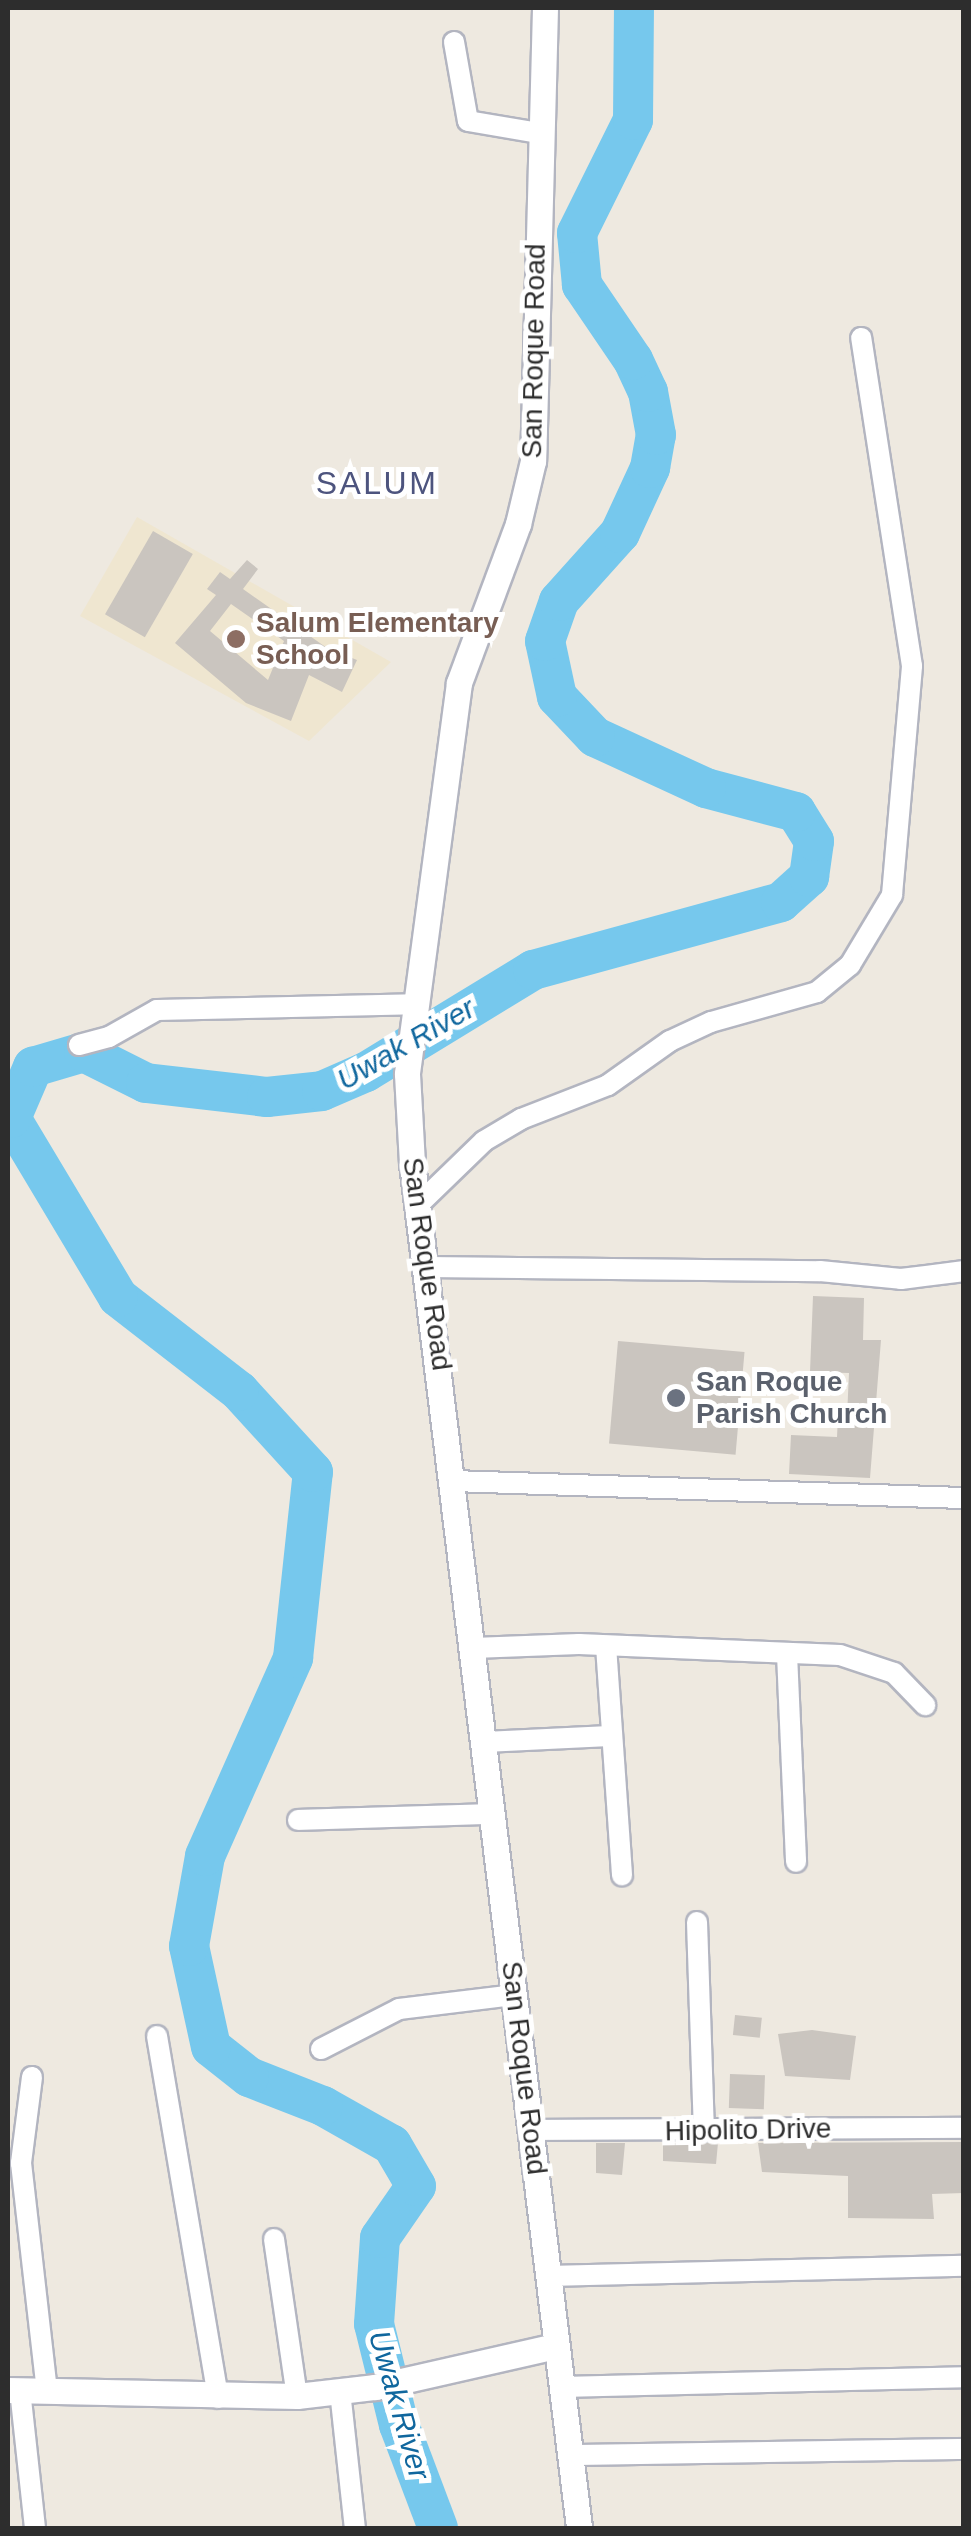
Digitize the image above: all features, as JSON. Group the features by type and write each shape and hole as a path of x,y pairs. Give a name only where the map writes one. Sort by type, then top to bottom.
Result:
{"street":[{"name":"San Roque Road","path":"545,8 538,133 533,461 518,524 460,682 410,1033 408,1074 418,1206 579,2528"},
{"path":"454,42 468,121 538,133"},
{"path":"418,1206 484,1141 521,1119 608,1085 670,1041 711,1022 817,992 850,965 892,895 912,666 861,338"},
{"path":"79,1045 109,1037 157,1010 414,1004"},
{"path":"426,1267 820,1271 901,1279 964,1271"},
{"path":"453,1481 964,1498"},
{"path":"606,1646 622,1875"},
{"path":"474,1648 606,1646 870,1660 925,1704"},
{"path":"787,1654 796,1862"},
{"path":"484,1742 610,1736"},
{"path":"298,1820 490,1814"},
{"path":"697,1922 704,2131"},
{"path":"320,2049 399,2009 515,1995"},
{"path":"156,2036 218,2398"},
{"path":"32,2078 21,2162 46,2390"},
{"name":"Hipolito Drive","path":"533,2130 964,2128"},
{"path":"274,2239 296,2396"},
{"path":"548,2276 964,2266"},
{"path":"35,2528 14,2390 218,2398 296,2396 374,2387 556,2346"},
{"path":"561,2388 964,2378"},
{"path":"340,2391 355,2528"},
{"path":"570,2454 964,2448"}],"shaded area":[{"name":"Salum Elementary School","path":"137,517 391,662 309,741 80,616"}],"building":[{"path":"153,531 193,554 145,637 105,614"},
{"path":"247,560 258,569 243,589 327,648 357,660 342,692 309,675 291,721 246,703 175,643 216,595 207,589 220,572 230,579","holes":["231,604 284,641 268,680 210,631"]},
{"path":"813,1296 864,1298 863,1340 881,1340 870,1478 789,1474 791,1435 837,1437 838,1416 847,1416 849,1373 810,1372"},
{"name":"San Roque Parish Church","path":"618,1341 745,1352 736,1455 609,1444"},
{"path":"735,2015 762,2018 760,2038 733,2035"},
{"path":"812,2030 856,2036 850,2080 785,2076 778,2034"},
{"path":"730,2074 765,2075 764,2109 729,2108"},
{"path":"964,2142 964,2193 932,2194 934,2219 848,2218 848,2176 762,2172 758,2143"},
{"path":"596,2143 625,2143 622,2175 596,2173"},
{"path":"663,2143 718,2143 716,2164 663,2161"}],"waterway":[{"name":"Uwak River","path":"438,2528 399,2425 374,2324 380,2238 416,2186 392,2145 323,2106 249,2077 211,2047 189,1946 205,1856 293,1658 313,1472 239,1391 118,1297 11,1118 33,1067 84,1052 146,1083 267,1097 322,1091 366,1072 533,970 781,902 809,877 814,841 796,812 706,788 595,737 557,697 545,641 559,601 620,533 650,468 656,435 648,392 633,360 582,285 577,233 633,120 634,8"}],"place":[{"name":"Salum Elementary School","path":"236,639"},
{"name":"San Roque Parish Church","path":"676,1398"}],"district":[{"name":"SALUM","path":"377,483"}]}
